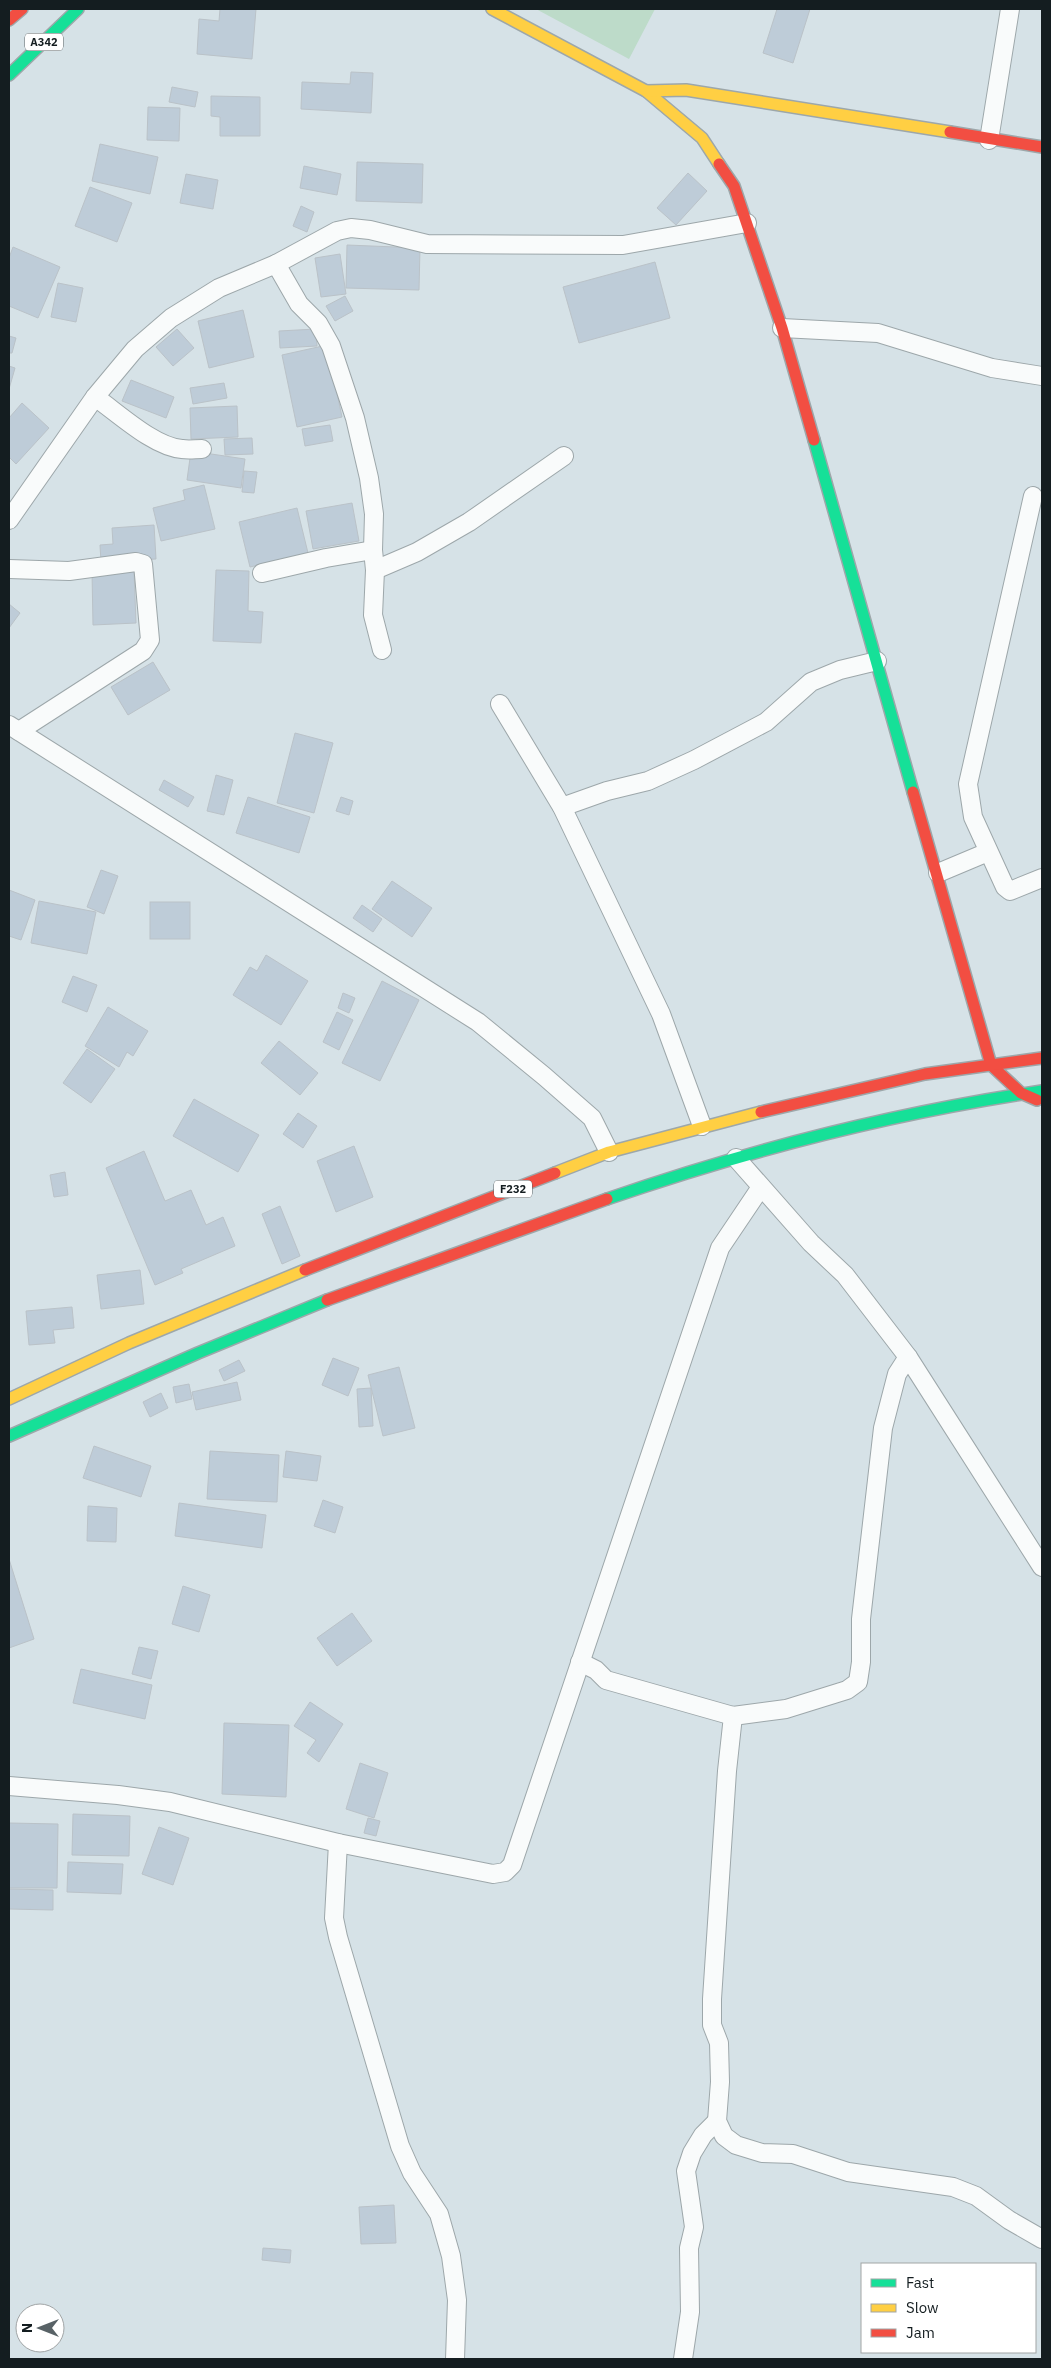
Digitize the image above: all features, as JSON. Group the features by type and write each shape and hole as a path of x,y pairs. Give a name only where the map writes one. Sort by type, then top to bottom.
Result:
{"main road":[{"path":"9,20 22,9"},
{"name":"A342","path":"9,75 78,9"},
{"path":"492,9 646,90 702,138 734,186 782,328 992,1065 1021,1093 1042,1103"},
{"path":"646,90 686,90 1042,147"},
{"name":"F232","path":"9,1399 129,1343 383,1238 609,1152 702,1126 925,1074 1042,1058"},
{"path":"9,1436 260,1326 603,1199 736,1158 883,1119 1042,1090"}],"street":[{"path":"989,140 1010,9"},
{"path":"9,520 95,398 135,349 171,318 219,288 276,264 337,231 351,228 426,244 623,245 748,223"},
{"path":"276,264 298,304 318,324 331,346 355,418 369,478 374,514 373,550 375,570 373,615 382,650"},
{"path":"782,328 878,334 992,368 1042,376"},
{"path":"95,398 147,434 165,443 180,449 202,449"},
{"path":"375,570 417,552 469,522 564,456"},
{"path":"1033,496 968,784 973,817 1005,888 1010,891 1042,878"},
{"path":"262,573 326,558 373,550"},
{"path":"9,569 69,571 136,562 143,564 150,640 143,651 14,728 478,1022 592,1118 609,1152"},
{"path":"562,807 648,781 694,760 766,722 811,682 840,670 876,661"},
{"path":"500,704 562,807 661,1014 702,1126"},
{"path":"938,873 988,852"},
{"path":"736,1158 811,1243 845,1275 908,1357 1042,1567"},
{"path":"9,1786 143,1797 338,1843 493,1874 505,1872 512,1865 720,1248 761,1187"},
{"path":"580,1662 596,1670 606,1680 733,1716 786,1708 847,1690 858,1682 861,1662 861,1619 883,1428 897,1374 908,1357"},
{"path":"733,1716 726,1771 712,1999 712,2025 719,2043 720,2082 717,2122 724,2136 736,2145 762,2153 793,2154 848,2172 953,2187 976,2196 1009,2220 1042,2239"},
{"path":"338,1843 334,1918 338,1937 400,2146 412,2173 439,2214 451,2256 458,2300 456,2359"},
{"path":"683,2359 690,2312 690,2248 694,2227 686,2171 692,2153 703,2135 717,2122"}],"green space":[{"path":"536,9 655,9 629,59"}],"building":[{"path":"220,9 256,9 252,59 197,54 199,19 219,21"},
{"path":"777,9 810,9 793,63 763,53"},
{"path":"351,72 373,73 371,113 301,109 302,82 350,84"},
{"path":"172,87 198,92 195,107 169,102"},
{"path":"211,96 260,97 260,136 220,136 220,117 211,116"},
{"path":"148,107 180,108 179,141 147,140"},
{"path":"100,144 158,157 150,194 92,181"},
{"path":"357,162 423,164 422,203 356,201"},
{"path":"304,166 341,174 337,195 300,188"},
{"path":"688,173 707,191 676,225 657,208"},
{"path":"186,174 218,180 213,209 180,203"},
{"path":"90,187 132,203 117,242 75,226"},
{"path":"301,206 314,212 307,232 293,226"},
{"path":"347,245 420,248 419,290 346,288"},
{"path":"13,247 60,267 38,318 9,306 9,258"},
{"path":"340,254 346,294 321,297 315,258"},
{"path":"655,262 670,318 579,343 563,287"},
{"path":"58,283 83,288 76,322 51,317"},
{"path":"345,296 353,311 335,321 326,306"},
{"path":"243,310 254,357 209,368 198,321"},
{"path":"177,329 194,348 173,366 156,347"},
{"path":"316,329 317,346 280,348 279,331"},
{"path":"9,336 16,338 12,353 9,353"},
{"path":"327,345 342,417 297,427 282,355"},
{"path":"9,366 15,368 9,389"},
{"path":"131,380 174,397 166,418 122,401"},
{"path":"224,383 227,398 193,404 190,388"},
{"path":"22,403 49,428 16,464 9,457 9,418"},
{"path":"237,406 238,437 191,439 190,408"},
{"path":"330,425 333,441 305,446 302,429"},
{"path":"252,438 253,454 225,455 224,439"},
{"path":"191,451 245,459 241,488 187,480"},
{"path":"244,471 257,472 254,493 242,492"},
{"path":"204,485 215,529 161,541 153,508 185,500 183,490"},
{"path":"352,503 359,541 313,549 306,511"},
{"path":"297,508 308,553 250,567 239,522"},
{"path":"154,525 156,559 101,562 100,545 113,544 112,528"},
{"path":"216,570 249,571 248,611 263,612 261,643 213,641"},
{"path":"134,571 136,623 93,625 92,572"},
{"path":"9,604 20,613 9,628"},
{"path":"153,662 170,690 128,715 111,687"},
{"path":"295,733 333,743 314,813 277,803"},
{"path":"216,775 233,780 224,815 207,811"},
{"path":"164,780 194,797 188,807 159,790"},
{"path":"248,797 310,817 299,853 236,833"},
{"path":"341,797 353,801 349,815 336,811"},
{"path":"101,870 118,876 104,914 87,907"},
{"path":"392,881 432,908 412,937 372,909"},
{"path":"9,890 35,900 21,940 9,936"},
{"path":"39,901 96,912 87,954 31,943"},
{"path":"150,902 190,902 190,939 150,939"},
{"path":"362,905 382,919 373,932 353,918"},
{"path":"266,955 308,981 281,1025 233,995 250,967 257,971"},
{"path":"73,976 97,985 87,1012 62,1002"},
{"path":"382,981 419,1000 380,1081 342,1063"},
{"path":"343,993 355,998 349,1013 338,1008"},
{"path":"108,1007 148,1031 133,1056 127,1052 119,1067 85,1046"},
{"path":"337,1012 353,1020 339,1050 323,1042"},
{"path":"279,1041 318,1073 300,1095 261,1063"},
{"path":"87,1049 115,1069 91,1103 63,1083"},
{"path":"194,1099 259,1135 238,1172 173,1136"},
{"path":"298,1113 317,1126 303,1148 283,1134"},
{"path":"354,1146 373,1197 336,1212 317,1161"},
{"path":"144,1151 165,1201 191,1190 206,1225 223,1217 235,1246 181,1269 183,1273 155,1285 106,1168"},
{"path":"65,1172 68,1195 54,1197 50,1175"},
{"path":"280,1206 300,1256 282,1264 262,1214"},
{"path":"140,1270 144,1304 101,1309 97,1275"},
{"path":"72,1307 74,1328 53,1330 55,1343 29,1345 26,1311"},
{"path":"333,1358 359,1368 348,1396 322,1385"},
{"path":"239,1360 245,1371 224,1381 219,1370"},
{"path":"399,1367 415,1428 383,1436 368,1375"},
{"path":"237,1382 241,1400 196,1410 192,1392"},
{"path":"189,1384 192,1399 176,1403 173,1387"},
{"path":"371,1388 373,1426 359,1427 357,1389"},
{"path":"161,1393 168,1408 150,1417 143,1402"},
{"path":"94,1446 151,1466 141,1497 83,1478"},
{"path":"210,1451 279,1455 277,1502 207,1499"},
{"path":"286,1451 321,1456 317,1481 283,1477"},
{"path":"323,1500 343,1507 335,1533 314,1526"},
{"path":"179,1503 266,1515 262,1548 175,1536"},
{"path":"88,1506 117,1508 116,1542 87,1541"},
{"path":"9,1559 34,1639 9,1648"},
{"path":"183,1586 210,1595 199,1632 172,1624"},
{"path":"352,1613 372,1641 337,1666 317,1638"},
{"path":"139,1647 158,1651 151,1679 132,1674"},
{"path":"81,1669 152,1685 145,1719 73,1703"},
{"path":"310,1702 343,1724 319,1762 307,1753 316,1740 294,1726"},
{"path":"224,1723 289,1725 286,1797 222,1794"},
{"path":"360,1763 388,1773 374,1818 346,1809"},
{"path":"73,1814 130,1816 129,1856 72,1855"},
{"path":"368,1818 380,1821 376,1836 364,1833"},
{"path":"9,1823 58,1824 57,1888 9,1888"},
{"path":"159,1827 189,1838 173,1885 142,1874"},
{"path":"68,1862 123,1864 121,1894 67,1892"},
{"path":"9,1889 53,1890 53,1910 9,1909"},
{"path":"394,2205 396,2243 361,2244 359,2207"},
{"path":"263,2248 291,2250 290,2263 262,2260"}],"traffic: fast":[{"path":"9,75 78,9"},
{"path":"814,440 913,792"},
{"path":"607,1199 660,1181 822,1135 931,1110 1042,1091"},
{"path":"9,1436 198,1353 327,1300"}],"traffic: slow":[{"path":"492,9 646,91 702,138 719,164"},
{"path":"646,91 686,90 950,132"},
{"path":"555,1173 609,1152 761,1112"},
{"path":"9,1399 129,1343 305,1270"}],"traffic: jam":[{"path":"9,20 22,9"},
{"path":"950,132 1042,147"},
{"path":"719,164 734,186 782,328 814,440"},
{"path":"913,792 991,1065 1021,1093 1037,1100"},
{"path":"761,1112 925,1074 1042,1058"},
{"path":"305,1270 555,1173"},
{"path":"327,1300 607,1199"}]}
